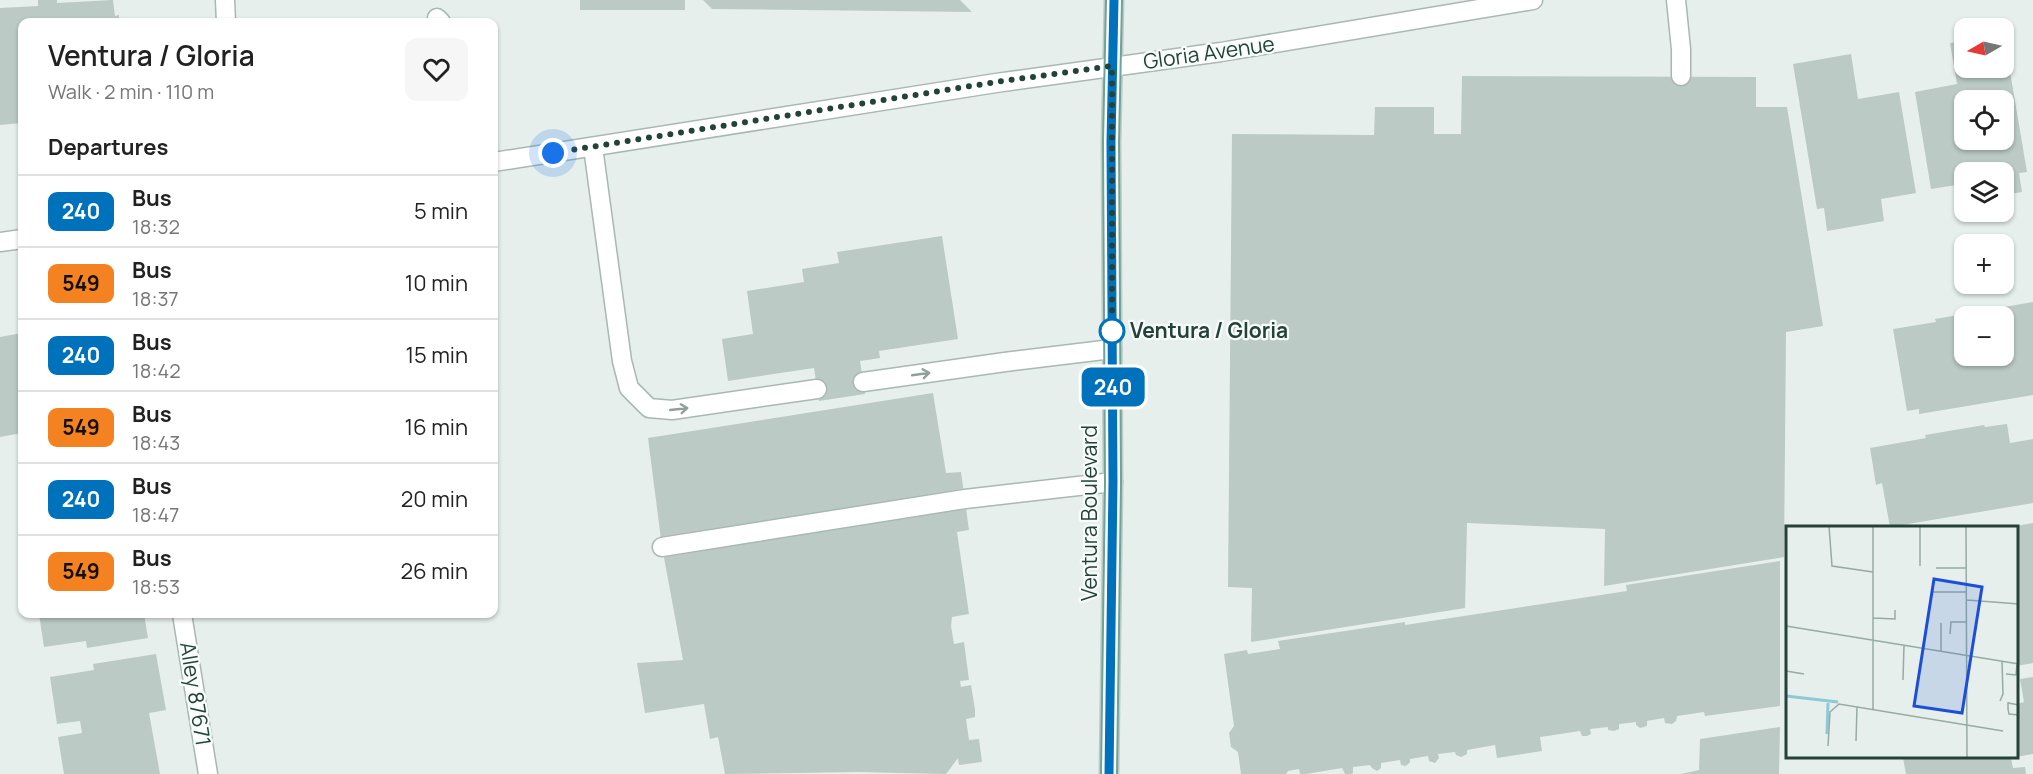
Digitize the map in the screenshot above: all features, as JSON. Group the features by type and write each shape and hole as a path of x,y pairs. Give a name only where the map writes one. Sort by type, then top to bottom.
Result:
{"main road":[{"name":"Ventura Boulevard","path":"1109,774 1113,482 1112,66 1114,0"}],"street":[{"path":"225,0 226,18"},
{"name":"Gloria Avenue","path":"498,161 996,82 1267,45 1533,0"},
{"path":"1676,0 1682,49 1681,76"},
{"path":"592,147 622,361 629,388 649,408 672,410 817,389"},
{"path":"0,242 18,240"},
{"path":"863,382 1112,350"},
{"path":"662,547 965,499 1113,482"},
{"name":"Alley 87671","path":"184,618 208,774"}],"building":[{"path":"38,0 57,0 57,3 113,0 115,16 119,15 119,18 18,18 18,123 0,125 0,8 38,6"},
{"path":"580,0 685,0 685,10 580,10"},
{"path":"703,0 960,0 972,12 712,9"},
{"path":"1954,42 1954,66 1950,43"},
{"path":"1851,54 1858,99 1899,92 1916,193 1881,199 1884,221 1827,231 1824,208 1817,209 1793,64"},
{"path":"1462,76 1756,77 1756,107 1787,107 1823,326 1786,332 1784,557 1604,586 1605,529 1467,523 1465,608 1251,642 1252,588 1228,587 1232,134 1374,135 1375,107 1434,107 1434,134 1461,134"},
{"path":"1956,78 2011,78 2013,90 1954,90 1954,150 2014,150 2014,95 2027,172 2019,173 2022,192 2014,193 2014,162 1954,162 1954,185 1931,189 1915,92 1957,84"},
{"path":"942,236 958,339 879,351 880,358 860,361 865,394 819,401 814,368 728,381 722,339 753,334 747,291 804,282 802,269 839,263 837,252"},
{"path":"2033,302 2033,395 1919,414 1919,409 1907,411 1893,329 1936,322 1935,319 1954,316 1954,366 2014,366 2014,306 2010,306"},
{"path":"18,334 18,434 0,437 0,337"},
{"path":"933,393 946,473 961,472 969,530 957,532 969,614 952,617 951,626 954,644 964,642 969,680 960,681 961,687 971,685 975,717 966,719 969,740 979,739 982,762 959,765 958,758 946,774 858,772 725,774 718,737 710,739 704,704 645,713 637,663 683,660 662,547 648,438"},
{"path":"2007,424 2010,443 2033,439 2033,503 1890,526 1882,483 1876,485 1870,448 1926,438 1925,435 1984,425 1985,427"},
{"path":"2033,523 2033,663 2018,666 2018,526 2016,526"},
{"path":"1780,561 1780,706 1705,716 1704,712 1677,716 1676,721 1672,724 1665,723 1664,718 1647,721 1647,726 1640,728 1636,722 1619,724 1619,729 1614,731 1608,730 1608,727 1590,729 1591,734 1587,736 1582,736 1580,731 1540,737 1542,751 1497,758 1495,745 1467,750 1467,754 1461,757 1455,752 1438,754 1439,758 1435,763 1429,761 1428,756 1410,759 1406,766 1401,765 1400,760 1381,763 1381,768 1377,771 1370,765 1353,767 1351,774 1345,774 1342,768 1306,774 1300,774 1299,769 1288,771 1286,774 1241,774 1238,752 1231,747 1229,733 1234,726 1224,654 1247,650 1248,654 1280,649 1278,641 1405,622 1405,625 1627,591 1626,585"},
{"path":"40,618 145,618 148,638 87,648 86,641 44,647"},
{"path":"156,654 166,710 149,713 160,774 64,774 58,737 82,733 80,721 57,724 50,677 94,670 93,664"},
{"path":"2033,677 2033,754 2018,757 2018,704 2024,702 2020,679"},
{"path":"1780,727 1779,774 1681,774 1699,770 1700,739"},
{"path":"1903,759 2011,759 2013,768 2025,767 2026,774 1906,774"}],"bus line":[{"name":"240","path":"1109,774 1113,482 1111,142 1114,0"}],"place":[{"name":"Ventura / Gloria","path":"1112,331"}],"route":[{"path":"553,153 996,82 1112,66 1112,331"}]}
